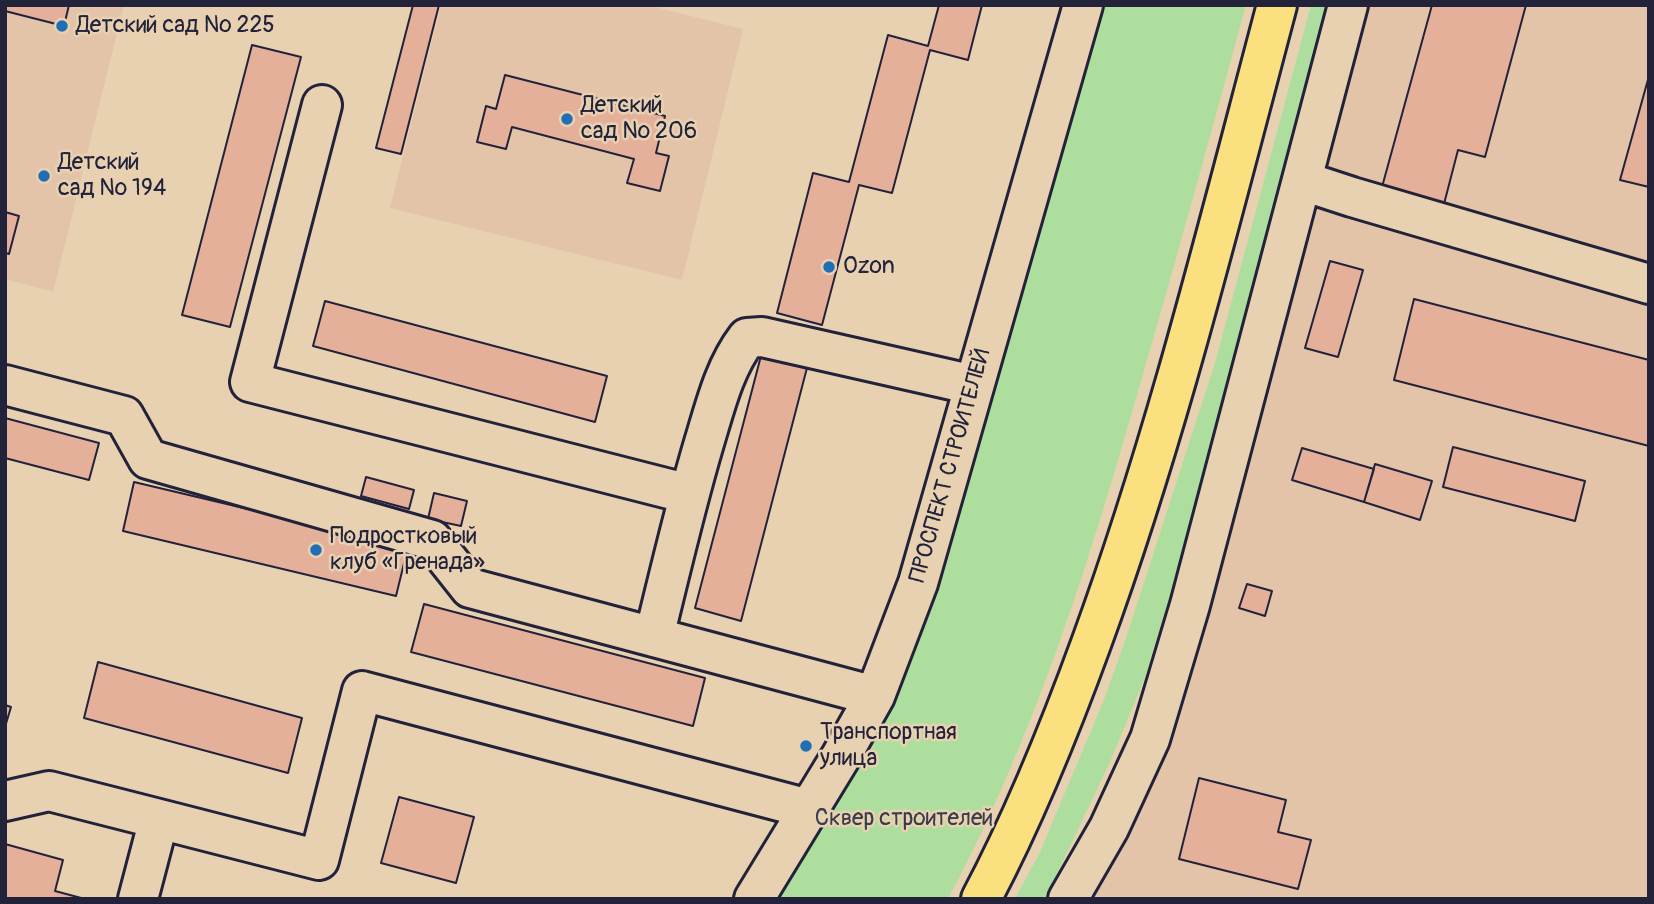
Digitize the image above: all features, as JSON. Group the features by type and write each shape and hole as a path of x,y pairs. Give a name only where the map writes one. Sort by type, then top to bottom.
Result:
{"main road":[{"path":"981,899 1008,848 1067,710 1126,547 1173,396 1277,5"}],"street":[{"name":"ПРОСПЕКТ СТРОИТЕЛЕЙ","path":"754,899 875,696 918,583 1083,5"},
{"path":"1068,899 1109,828 1150,740 1190,605 1348,5"},
{"path":"322,106 250,382 689,494"},
{"path":"1303,180 1649,284"},
{"path":"654,637 689,494 714,411 733,357 747,338 762,337 974,385"},
{"path":"5,385 124,416 148,459 432,540 470,588 875,696"},
{"path":"5,780 318,860 362,691 809,809"},
{"path":"5,801 49,791"},
{"path":"138,899 159,819"}],"shaded area":[{"name":"Детский сад № 194","path":"5,5 124,5 53,292 5,279"},
{"name":"Детский сад № 206","path":"441,5 647,5 743,29 682,280 390,208"},
{"path":"1361,5 1649,5 1649,899 1081,899"}],"green space":[{"name":"Cквер cтроителей","path":"1097,5 1246,5 1120,454 1057,649 1007,776 948,899 767,899 819,815"},
{"path":"1311,5 1335,5 1178,570 1144,680 1110,762 1045,899 1015,899 1040,852 1103,702 1125,641 1215,363"}],"building":[{"path":"5,5 69,5 64,26 5,11"},
{"path":"413,5 439,5 401,154 376,148"},
{"path":"939,5 982,5 968,60 930,50 892,193 859,185 822,325 777,313 813,173 849,182 888,35 928,46"},
{"path":"1432,5 1526,5 1485,157 1458,150 1444,204 1382,187"},
{"path":"252,45 301,57 230,327 182,315"},
{"path":"505,75 665,116 656,153 669,156 660,191 627,183 634,159 512,127 506,149 477,142 486,106 496,109"},
{"path":"1649,76 1649,187 1620,180"},
{"path":"5,212 19,216 9,254 5,253"},
{"path":"1330,261 1363,270 1338,357 1305,348"},
{"path":"1414,299 1649,360 1649,446 1394,380"},
{"path":"325,301 607,376 595,422 313,346"},
{"path":"762,352 808,364 741,621 695,608"},
{"path":"5,418 99,443 89,480 5,458"},
{"path":"1453,447 1585,481 1575,521 1443,487"},
{"path":"1302,448 1374,469 1364,502 1292,480"},
{"path":"1375,464 1432,481 1420,520 1364,502"},
{"path":"366,477 414,490 409,509 361,496"},
{"path":"134,482 408,547 396,596 123,531"},
{"path":"434,493 467,501 461,526 428,519"},
{"path":"1247,584 1272,591 1265,616 1239,608"},
{"path":"424,604 705,678 693,726 411,652"},
{"path":"98,662 302,718 288,773 84,718"},
{"path":"5,705 11,707 5,727"},
{"path":"1199,778 1286,800 1278,832 1311,840 1298,889 1179,859"},
{"path":"399,797 474,817 456,883 381,863"},
{"path":"5,844 63,860 55,891 85,899 5,899"}],"place":[{"name":"Детский сад № 225","path":"62,26"},
{"name":"Детский сад № 206","path":"567,119"},
{"name":"Детский сад № 194","path":"44,176"},
{"name":"Ozon","path":"829,267"},
{"name":"Подростковый клуб «Гренада»","path":"316,550"},
{"name":"Транспортная улица","path":"806,746"}]}
